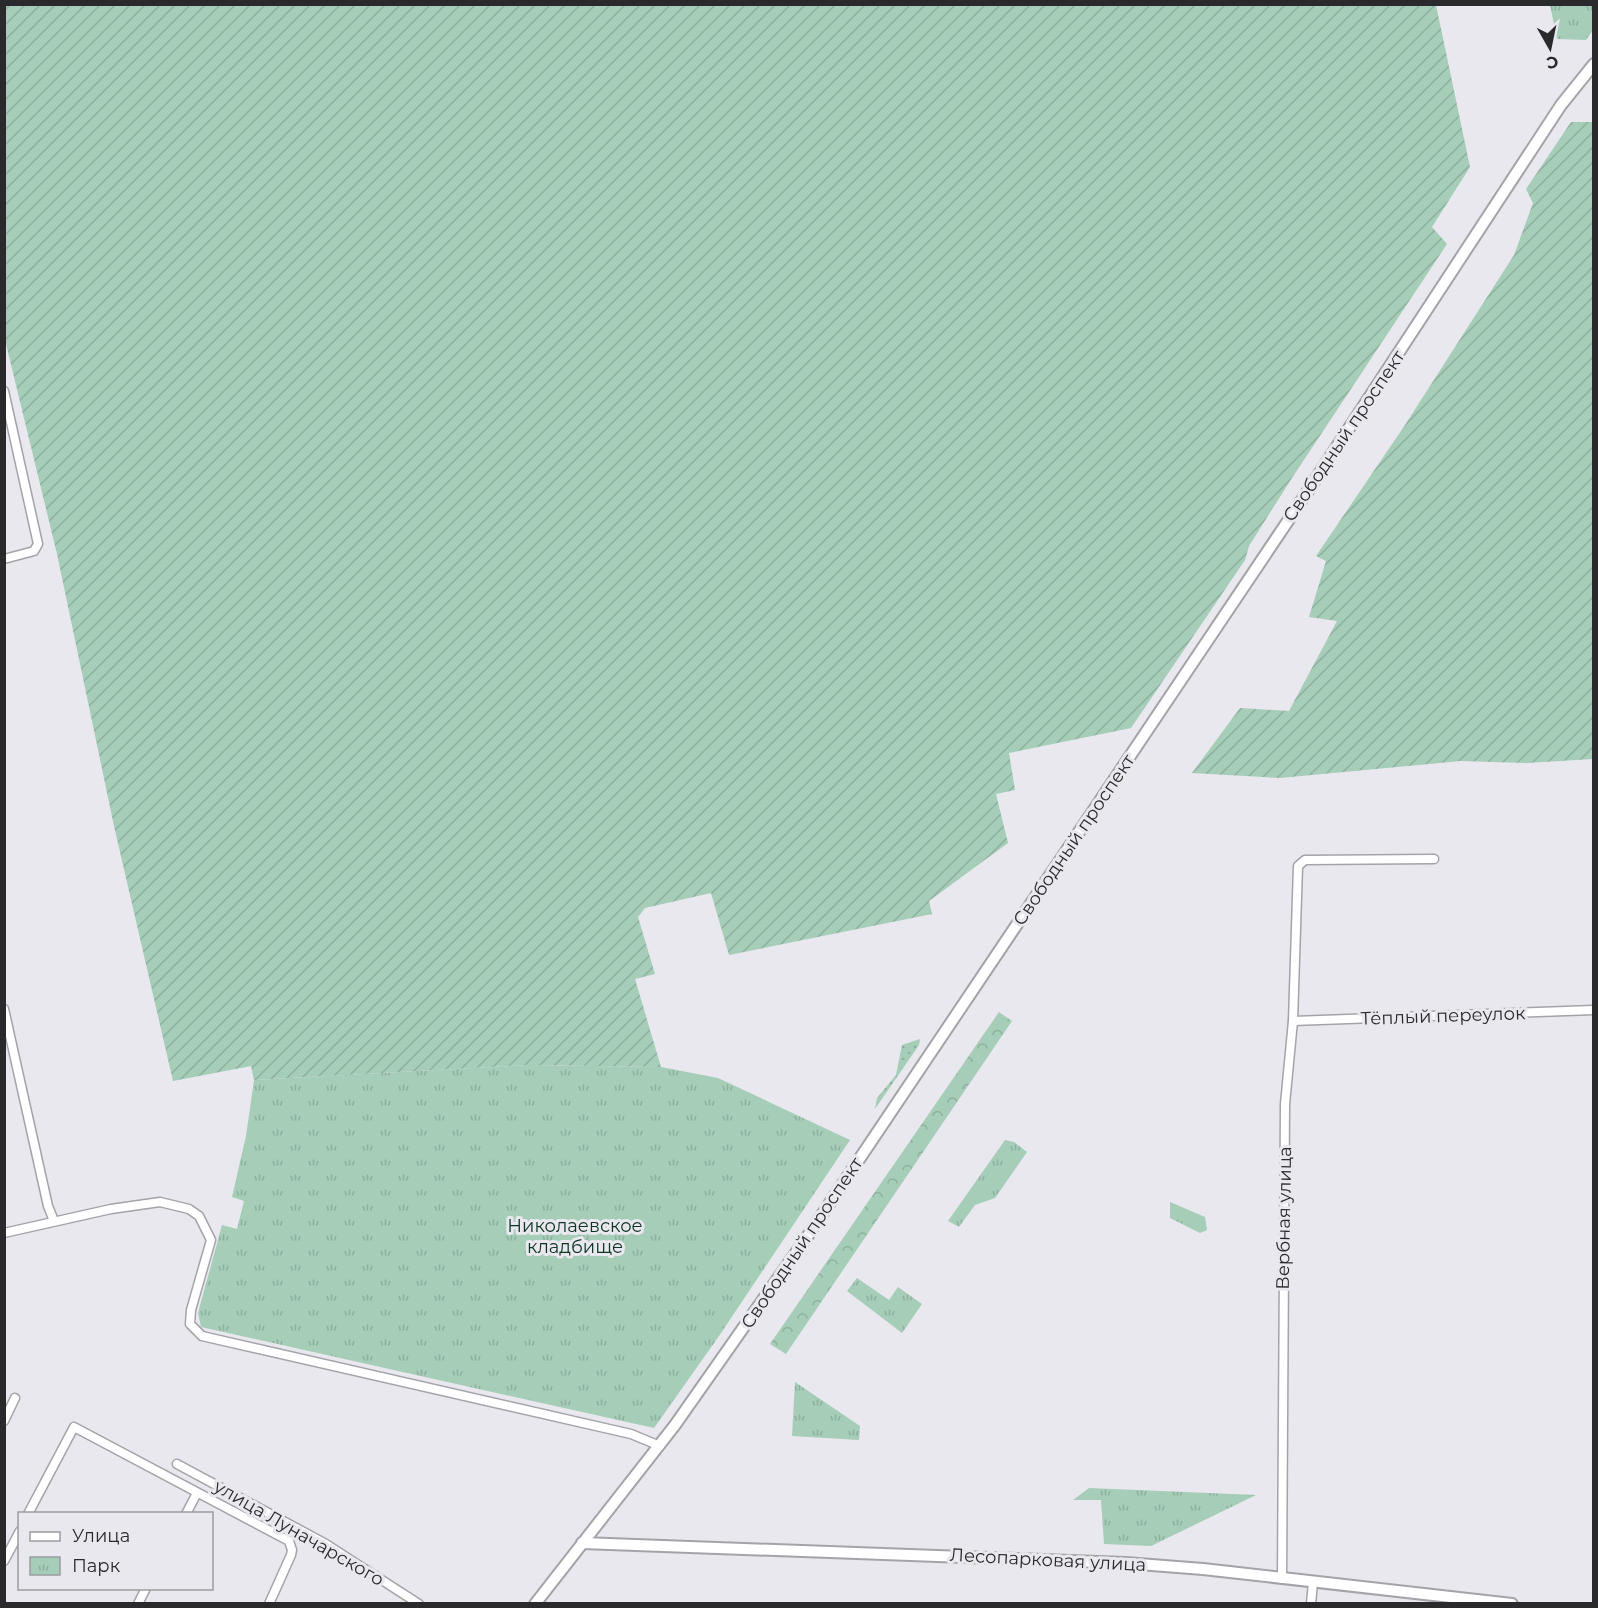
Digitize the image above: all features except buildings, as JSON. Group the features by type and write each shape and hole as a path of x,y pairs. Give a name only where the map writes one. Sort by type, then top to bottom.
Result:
{"main road":[{"name":"Свободный проспект","path":"536,1604 660,1446 807,1237 1308,491 1561,105 1593,64"},
{"name":"Лесопарковая улица","path":"582,1543 1126,1563 1512,1604"}],"street":[{"path":"4,391 38,544 34,552 4,558"},
{"name":"Вербная улица","path":"1282,1579 1285,1114 1293,1022 1298,866 1305,860 1434,859"},
{"path":"4,1009 48,1206 54,1221"},
{"name":"Тёплый переулок","path":"1293,1022 1593,1010"},
{"path":"4,1233 151,1202 189,1209 199,1216 208,1230 210,1240 191,1310 190,1324 202,1336 631,1434 660,1446"},
{"path":"4,1421 15,1398"},
{"name":"улица Луначарского","path":"29,1512 74,1427 289,1542 292,1550 291,1556 269,1604"},
{"name":"улица Луначарского","path":"177,1464 326,1544 419,1604"},
{"path":"187,1512 197,1493"},
{"path":"4,1561 18,1535"},
{"path":"1311,1604 1313,1582"},
{"path":"138,1604 145,1590"}],"green space":[{"path":"4,5 1436,5 1470,167 1432,227 1447,244 1290,481 1249,546 1245,560 1131,728 1009,753 1015,790 996,794 1008,843 929,901 932,914 729,955 711,893 645,908 638,917 655,974 635,979 661,1067 528,1065 254,1080 251,1066 173,1081 114,826 57,554 5,340"},
{"path":"1550,5 1593,5 1593,30 1586,40 1557,39"},
{"path":"1571,122 1594,122 1593,759 1527,763 1461,761 1280,778 1192,773 1240,708 1289,711 1337,621 1309,617 1326,561 1316,556 1405,425 1514,255 1533,203 1526,189"},
{"path":"999,1012 1012,1021 786,1354 770,1344"},
{"path":"920,1039 919,1045 875,1109 877,1098 896,1075 902,1045"},
{"name":"Николаевское кладбище","path":"528,1065 661,1067 718,1078 850,1140 719,1336 654,1428 201,1327 198,1313 222,1225 237,1229 244,1201 232,1197 246,1136 254,1080"},
{"path":"1005,1140 1014,1142 1027,1152 995,1198 975,1205 959,1227 948,1221"},
{"path":"1170,1202 1205,1217 1207,1230 1200,1233 1170,1218"},
{"path":"857,1278 889,1300 898,1287 922,1304 902,1333 847,1291"},
{"path":"795,1382 860,1426 859,1440 792,1436"},
{"path":"1089,1488 1256,1495 1151,1546 1104,1544 1101,1500 1073,1500"}]}
